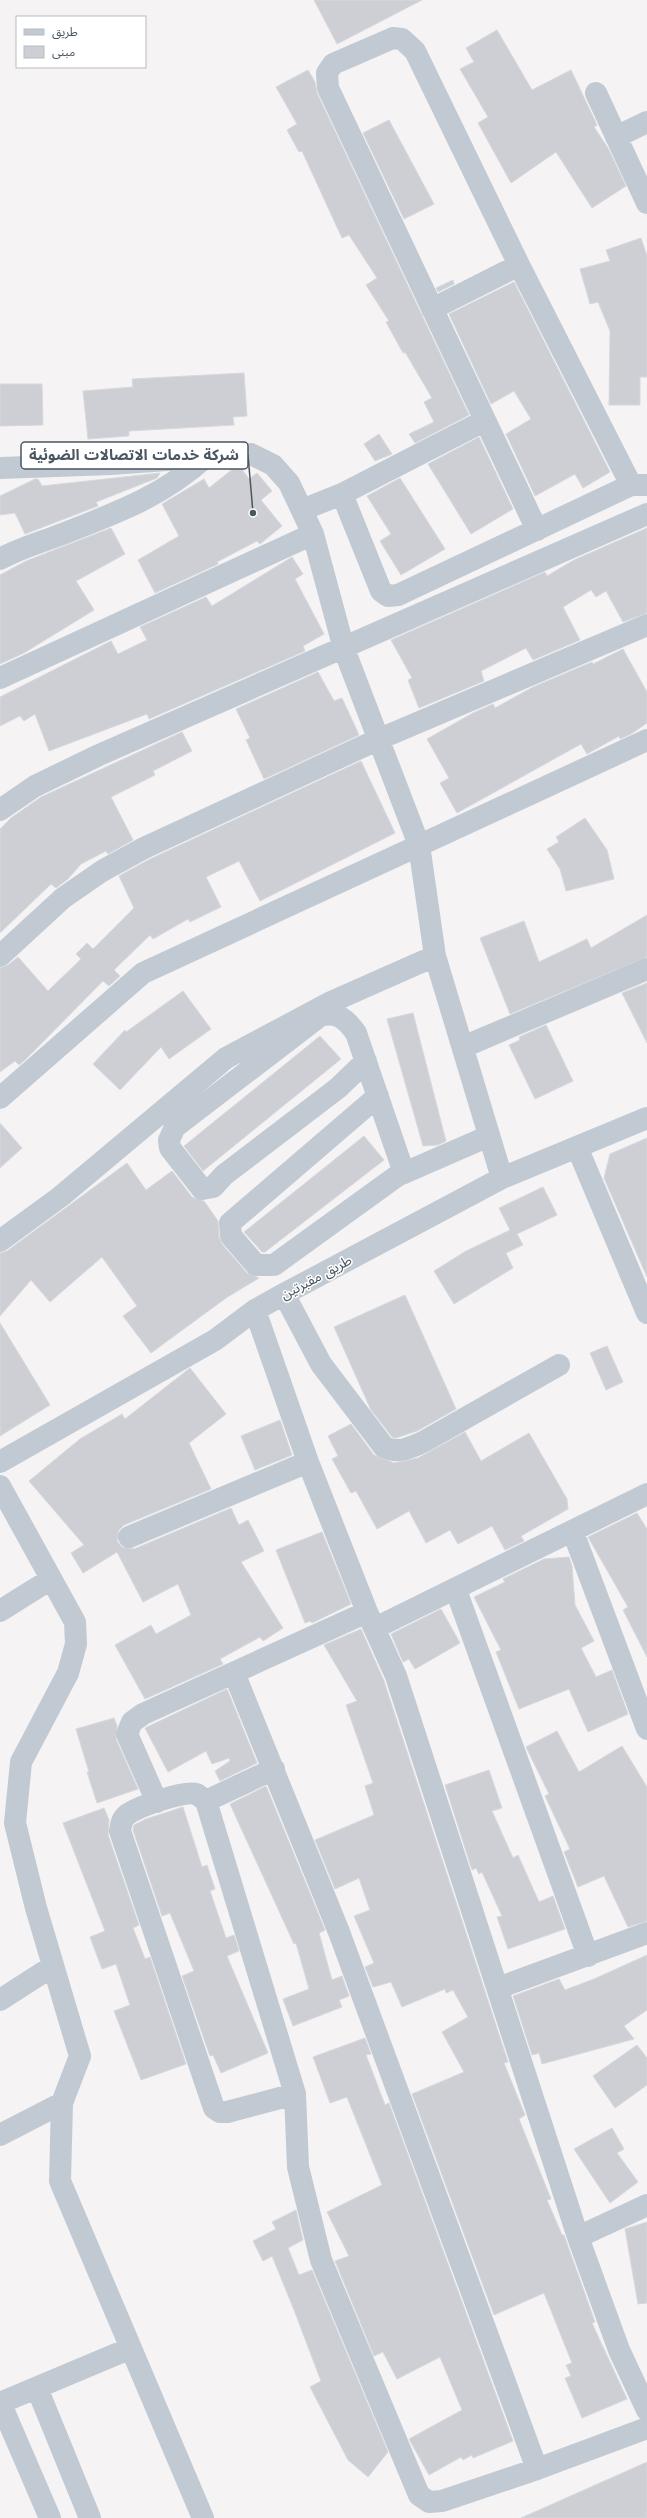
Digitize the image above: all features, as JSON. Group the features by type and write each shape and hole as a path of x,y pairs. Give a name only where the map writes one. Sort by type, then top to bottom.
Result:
{"street":[{"path":"342,494 380,591 388,596 398,595 537,530 639,485 519,265 415,51 406,41 393,38 338,62 327,73 328,88 484,421 537,530"},
{"path":"596,93 647,203"},
{"path":"616,137 647,122"},
{"path":"432,309 519,265"},
{"path":"302,510 342,494 484,421"},
{"path":"0,468 111,464 251,454 262,458 273,465 289,482 312,534 344,649 377,740 419,845 435,956 502,1178"},
{"path":"0,559 115,513 158,493 184,478 207,456"},
{"path":"0,810 35,786 64,771 344,649 647,514"},
{"path":"0,678 312,534"},
{"path":"0,956 63,898 102,871 144,848 377,740 647,624"},
{"path":"0,1098 143,973 647,740"},
{"path":"0,1241 60,1197 226,1058 330,1002 435,956"},
{"path":"463,1048 647,969"},
{"path":"366,1062 338,1088 224,1175 213,1187 202,1189 170,1148 169,1140 175,1127 320,1016 330,1013 342,1016 356,1033 378,1096 404,1173"},
{"path":"378,1096 230,1222 229,1232 256,1265 274,1265 376,1189 404,1173 489,1136"},
{"name":"طريق مقبرتين","path":"0,1462 215,1340 255,1310 502,1178 647,1118"},
{"path":"577,1147 647,1313"},
{"path":"284,1294 321,1364 335,1385 384,1447 391,1450 402,1451 423,1442 559,1365"},
{"path":"255,1310 308,1462 371,1620 396,1676 578,2237 619,2350 647,2410"},
{"path":"129,1538 308,1462"},
{"path":"157,1802 127,1734 132,1722 143,1714 234,1673 371,1620 456,1590 647,1494"},
{"path":"3,1498 75,1622 76,1644 68,1673 21,1762 8,1827 36,1908 80,2056 62,2103 60,2181 203,2518"},
{"path":"573,1532 647,1729"},
{"path":"0,1611 51,1579"},
{"path":"456,1590 588,1956"},
{"path":"234,1673 339,1932 537,2469"},
{"path":"206,1802 274,1769"},
{"path":"295,2094 227,2112 220,2112 214,2108 120,1830 122,1821 127,1814 157,1802 187,1794 196,1794 206,1802 295,2094 298,2166 321,2260 419,2495 429,2502 442,2502 537,2469 647,2428"},
{"path":"498,1988 647,1933"},
{"path":"0,2000 53,1966"},
{"path":"0,2136 62,2103"},
{"path":"578,2237 647,2205"},
{"path":"50,2518 0,2403 131,2348"},
{"path":"36,2388 90,2518"}],"building":[{"path":"314,0 422,0 337,44"},
{"path":"497,30 532,90 571,70 597,125 594,127 608,148 626,186 592,208 556,152 511,183 478,123 488,117 460,69 474,62 466,48"},
{"path":"308,70 315,82 317,93 469,415 415,443 409,434 434,422 424,402 432,398 405,352 403,353 386,322 389,321 366,285 377,278 349,235 342,238 302,151 299,152 287,130 297,124 276,87"},
{"path":"389,120 434,204 404,219 363,133"},
{"path":"641,238 647,256 647,377 640,377 640,405 609,405 610,331 598,302 590,304 580,269 610,261 606,250"},
{"path":"453,280 454,284 438,292 436,288"},
{"path":"514,282 610,472 583,488 575,474 535,496 506,434 531,419 514,391 491,404 449,314"},
{"path":"244,373 247,416 233,417 234,425 129,431 129,436 88,439 83,391 133,387 132,379"},
{"path":"0,384 42,384 43,425 0,426"},
{"path":"379,434 392,454 375,461 364,444"},
{"path":"479,437 513,509 471,534 428,464"},
{"path":"240,467 249,479 257,473 272,491 261,500 282,526 260,544 257,541 217,562 218,564 155,593 138,560 179,536 162,504 204,479 209,488 234,468"},
{"path":"160,473 157,478 96,502 98,506 25,534 15,513 0,515 0,496 35,479 38,479 42,486"},
{"path":"400,478 445,549 401,575 380,541 391,534 367,496"},
{"path":"111,528 125,554 76,581 94,610 24,653 0,664 0,575 26,561"},
{"path":"647,528 647,613 623,622 606,591 596,597 591,590 563,607 580,640 533,660 526,648 481,671 484,681 419,708 408,680 412,678 391,640 545,572 547,576 574,560"},
{"path":"292,557 303,574 295,579 324,634 303,646 305,651 149,719 147,714 49,751 35,714 24,721 20,716 0,726 0,697 111,641 118,654 147,640 140,627 206,597 212,606"},
{"path":"623,649 647,692 647,723 631,734 620,739 619,736 587,754 581,744 457,813 440,783 449,778 427,739 473,713 493,704 495,708 533,687 592,662 593,664"},
{"path":"318,672 334,701 342,698 359,735 264,779 246,740 250,738 236,709"},
{"path":"182,732 192,751 153,771 155,775 111,797 133,840 108,854 106,851 81,864 68,879 56,888 51,884 0,933 0,829 11,818 41,797"},
{"path":"361,761 395,833 260,901 239,861 206,877 221,907 190,922 188,919 153,939 150,935 114,970 120,976 109,986 103,981 26,1059 19,1065 15,1061 0,1072 0,968 8,965 18,957 48,991 81,959 76,954 87,943 93,949 134,908 119,876 150,859"},
{"path":"585,818 607,850 614,879 566,891 560,869 547,849 559,842 556,837"},
{"path":"647,915 647,957 510,1014 480,938 524,921 539,962 587,939 591,948"},
{"path":"647,983 647,1043 622,993"},
{"path":"183,991 211,1029 169,1059 161,1047 120,1090 93,1064 125,1030 126,1032"},
{"path":"413,1013 446,1141 438,1145 423,1146 387,1019"},
{"path":"546,1025 573,1081 535,1099 509,1045 520,1040 519,1037"},
{"path":"320,1036 341,1059 203,1171 184,1146"},
{"path":"0,1123 22,1148 0,1168"},
{"path":"364,1136 384,1160 265,1252 262,1252 244,1232"},
{"path":"647,1138 647,1277 604,1178 610,1154"},
{"path":"127,1163 146,1190 172,1171 192,1197 204,1201 218,1221 219,1237 222,1244 247,1273 259,1278 226,1298 151,1353 123,1316 137,1306 102,1257 50,1302 31,1280 0,1316 0,1253 7,1251"},
{"path":"543,1187 557,1215 517,1234 523,1245 506,1253 513,1268 454,1304 434,1271 466,1251 510,1230 499,1208"},
{"path":"405,1295 456,1409 417,1431 396,1438 392,1437 371,1410 334,1327"},
{"path":"0,1323 50,1405 0,1436"},
{"path":"607,1346 623,1382 606,1390 590,1353"},
{"path":"190,1368 226,1414 189,1443 211,1489 124,1525 119,1530 117,1541 122,1547 134,1549 231,1508 239,1525 248,1520 264,1551 241,1562 283,1628 263,1641 260,1637 220,1659 223,1664 145,1699 115,1645 151,1625 156,1634 191,1615 178,1584 143,1602 117,1552 83,1573 71,1553 84,1545 29,1481 80,1439 122,1414 125,1419"},
{"path":"280,1420 292,1455 255,1470 241,1436"},
{"path":"351,1424 374,1455 394,1463 418,1458 465,1432 481,1461 529,1433 567,1499 568,1509 521,1536 524,1541 505,1550 492,1526 458,1544 450,1530 426,1543 409,1511 377,1529 356,1491 351,1493 332,1459 338,1456 328,1436"},
{"path":"637,1513 647,1529 647,1657 623,1610 628,1607 588,1537"},
{"path":"322,1532 351,1604 312,1623 310,1621 305,1623 276,1550"},
{"path":"569,1557 572,1566 575,1605 594,1641 581,1648 596,1677 612,1670 628,1714 588,1732 569,1689 519,1709 496,1652 501,1650 474,1597 505,1582 503,1579 544,1559"},
{"path":"441,1609 460,1643 415,1669 409,1659 403,1662 391,1634"},
{"path":"361,1629 384,1681 508,2062 504,2063 525,2115 519,2119 551,2199 547,2200 562,2235 564,2235 595,2322 592,2323 627,2399 582,2418 565,2378 571,2376 566,2365 572,2363 544,2293 494,2315 412,2094 464,2072 442,2032 468,2017 453,1990 446,1993 445,1989 402,2007 391,1982 373,1987 365,1967 374,1963 354,1916 370,1910 359,1878 335,1889 315,1840 374,1815 365,1786 373,1783 346,1705 357,1701 324,1645"},
{"path":"227,1689 257,1763 220,1781 215,1771 230,1761 229,1758 212,1764 206,1751 168,1772 145,1728"},
{"path":"114,1718 117,1726 116,1739 138,1789 97,1803 76,1729"},
{"path":"557,1731 579,1772 622,1746 647,1787 647,1921 628,1927 604,1876 578,1887 564,1852 570,1849 545,1796 549,1794 526,1747"},
{"path":"489,1770 502,1808 492,1811 513,1858 518,1855 539,1902 553,1896 565,1929 508,1949 497,1917 502,1916 482,1872 479,1874 476,1868 472,1870 445,1785"},
{"path":"266,1786 325,1930 319,1933 332,1980 342,1976 349,1996 339,2000 342,2007 293,2026 283,1999 309,1989 296,1943 294,1944 230,1804"},
{"path":"183,1807 202,1867 207,1865 215,1889 210,1891 226,1938 234,1935 239,1951 227,1956 268,2053 221,2073 213,2055 210,2056 182,1976 194,1971 170,1913 162,1916 133,1830 134,1825 146,1819"},
{"path":"104,1808 109,1820 108,1835 139,1925 133,1928 145,1959 150,1957 186,2064 141,2080 114,2011 130,2005 116,1964 102,1969 90,1937 105,1931 63,1823"},
{"path":"647,1955 647,2010 624,2026 634,2039 542,2064 539,2053 532,2055 513,1996 559,1979 565,1990 594,1979"},
{"path":"365,2038 371,2054 366,2055 385,2105 389,2103 513,2441 473,2458 472,2455 463,2460 461,2457 429,2475 409,2439 462,2410 440,2357 397,2379 383,2352 374,2356 335,2261 349,2256 327,2212 382,2185 347,2097 330,2103 313,2057"},
{"path":"637,2045 647,2058 647,2085 615,2108 593,2076"},
{"path":"612,2128 624,2149 617,2153 638,2182 610,2203 574,2149"},
{"path":"296,2210 303,2240 288,2248 299,2275 312,2270 388,2452 368,2477 348,2460 310,2387 321,2381 294,2310 272,2256 263,2261 253,2241 276,2229 272,2222"},
{"path":"647,2222 647,2303 638,2304 625,2229"},
{"path":"647,2462 647,2518 521,2518"}],"place":[{"name":"شركة خدمات الاتصالات الضوئية","path":"253,513"}]}
